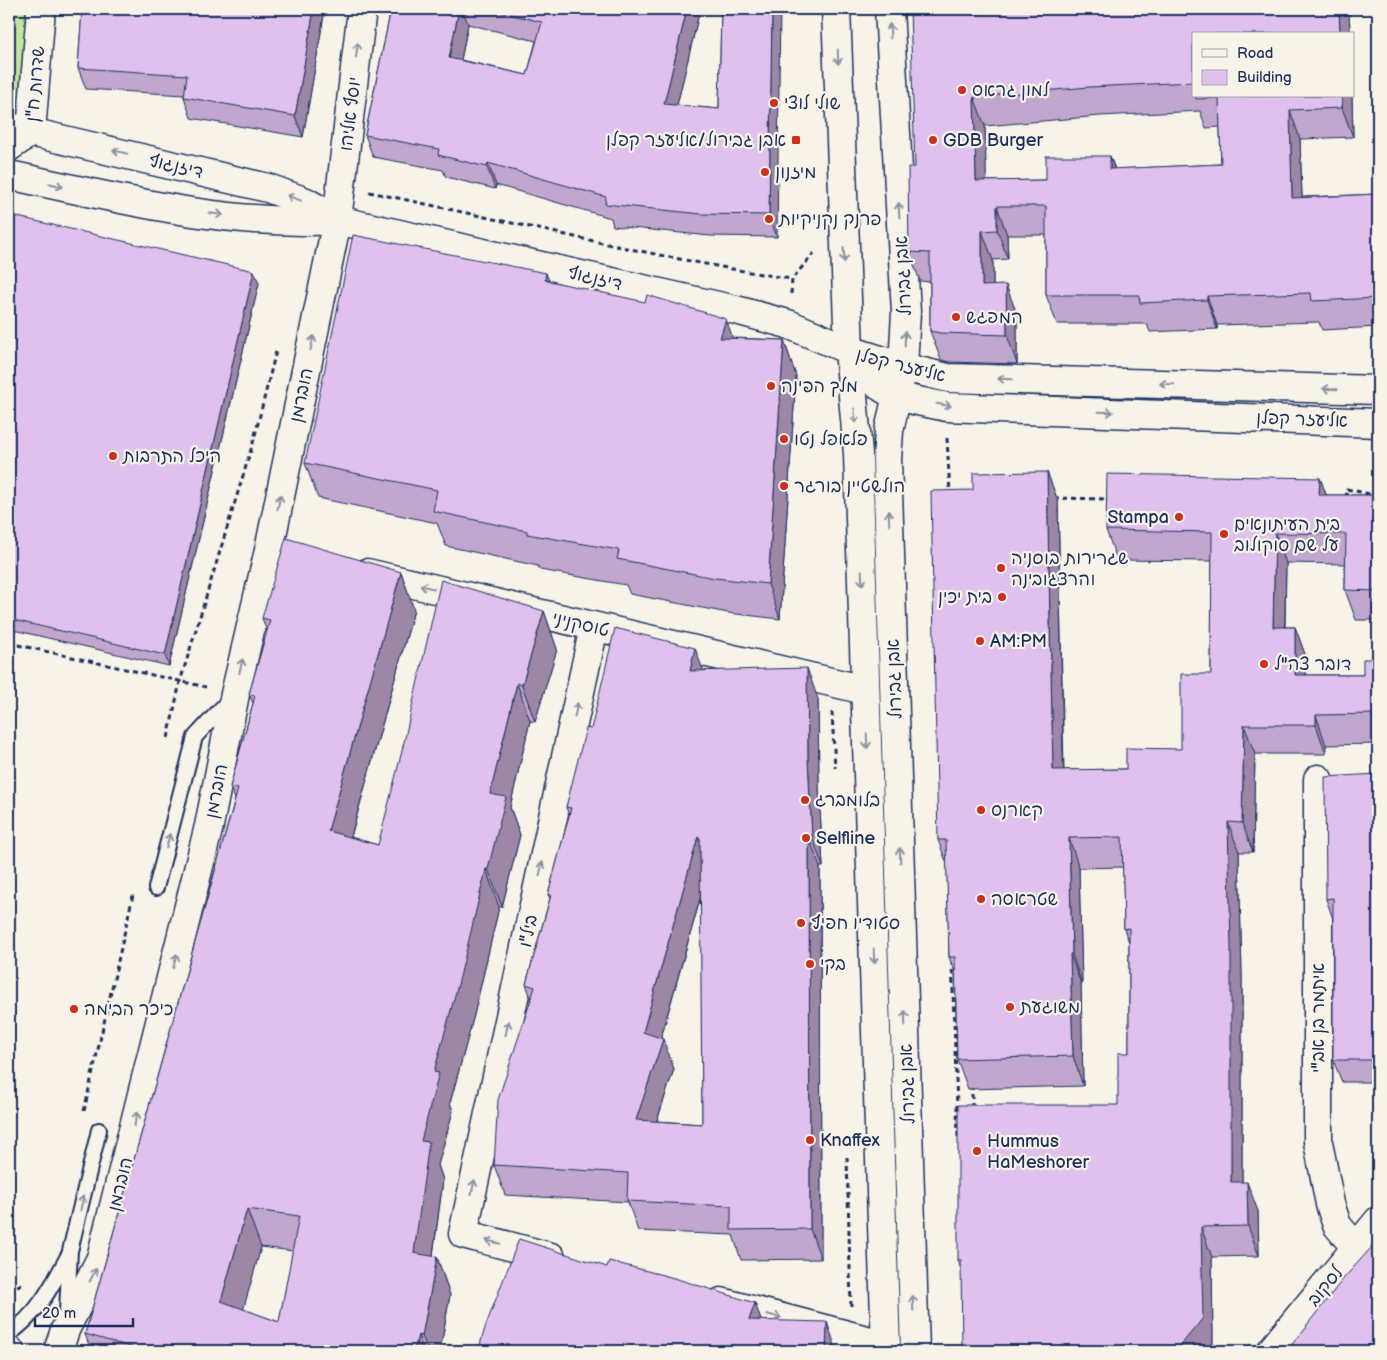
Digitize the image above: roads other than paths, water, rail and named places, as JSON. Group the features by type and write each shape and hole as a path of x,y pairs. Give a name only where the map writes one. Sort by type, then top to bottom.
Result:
{"street":[{"name":"שדרות ח\"ן","path":"16,135 41,9"},
{"name":"יוסף אליהו","path":"337,220 362,9"},
{"name":"אבן גבירול","path":"836,9 848,350 858,454 886,1348"},
{"name":"אבן גבירול","path":"889,9 906,312 904,367 889,431 888,469 915,1351"},
{"name":"דיזנגוף","path":"16,135 268,188 306,202 337,220"},
{"name":"דיזנגוף","path":"9,175 112,198 247,218 304,222 337,220 736,310 788,324 848,350"},
{"name":"הוברמן","path":"62,1340 101,1258 209,826 235,694 269,550 337,220"},
{"name":"אליעזר קפלן","path":"848,350 948,378 1378,390"},
{"name":"אליעזר קפלן","path":"848,350 870,378 896,395 946,407 1378,423"},
{"path":"269,550 297,557"},
{"name":"טוסקניני","path":"345,568 865,690"},
{"name":"ביל\"ו","path":"524,1250 463,1234 594,626"},
{"name":"איתמר בן אב\"י","path":"1318,779 1318,1142 1330,1204 1337,1225 1356,1248"},
{"name":"לסקוב","path":"1271,1351 1378,1221"},
{"path":"513,1277 524,1250 572,1262"},
{"path":"697,1295 886,1348"}],"lane":[{"path":"156,888 195,737 235,694"},
{"path":"62,1340 70,1251 99,1130"},
{"path":"9,1334 35,1311 48,1292 70,1251"}],"place":[{"name":"למון גראס","path":"962,90"},
{"name":"שולי לוצי","path":"774,103"},
{"name":"אבן גבירול/אליעזר קפלן","path":"796,140"},
{"name":"GDB Burger","path":"933,140"},
{"name":"מיזנון","path":"765,172"},
{"name":"פרנק נקניקיות","path":"769,219"},
{"name":"המפגש","path":"956,317"},
{"name":"מלך הפינה","path":"771,386"},
{"name":"פלאפל נטו","path":"784,439"},
{"name":"היכל התרבות","path":"113,456"},
{"name":"הולשטיין בורגר","path":"784,486"},
{"name":"Stampa","path":"1179,517"},
{"name":"בית העיתונאים על שם סוקולוב","path":"1224,534"},
{"name":"שגרירות בוסניה והרצגובינה","path":"1001,568"},
{"name":"בית יכין","path":"1002,597"},
{"name":"AM:PM","path":"980,641"},
{"name":"דובר צה\"ל","path":"1264,664"},
{"name":"בלומברג","path":"805,800"},
{"name":"קארנס","path":"981,810"},
{"name":"Selfline","path":"806,838"},
{"name":"שטראסה","path":"981,899"},
{"name":"סטודיו חפיף","path":"801,923"},
{"name":"בקי","path":"810,964"},
{"name":"משוגעת","path":"1010,1007"},
{"name":"כיכר הבימה","path":"74,1009"},
{"name":"Knaffex","path":"810,1140"},
{"name":"Hummus HaMeshorer","path":"977,1151"}]}
